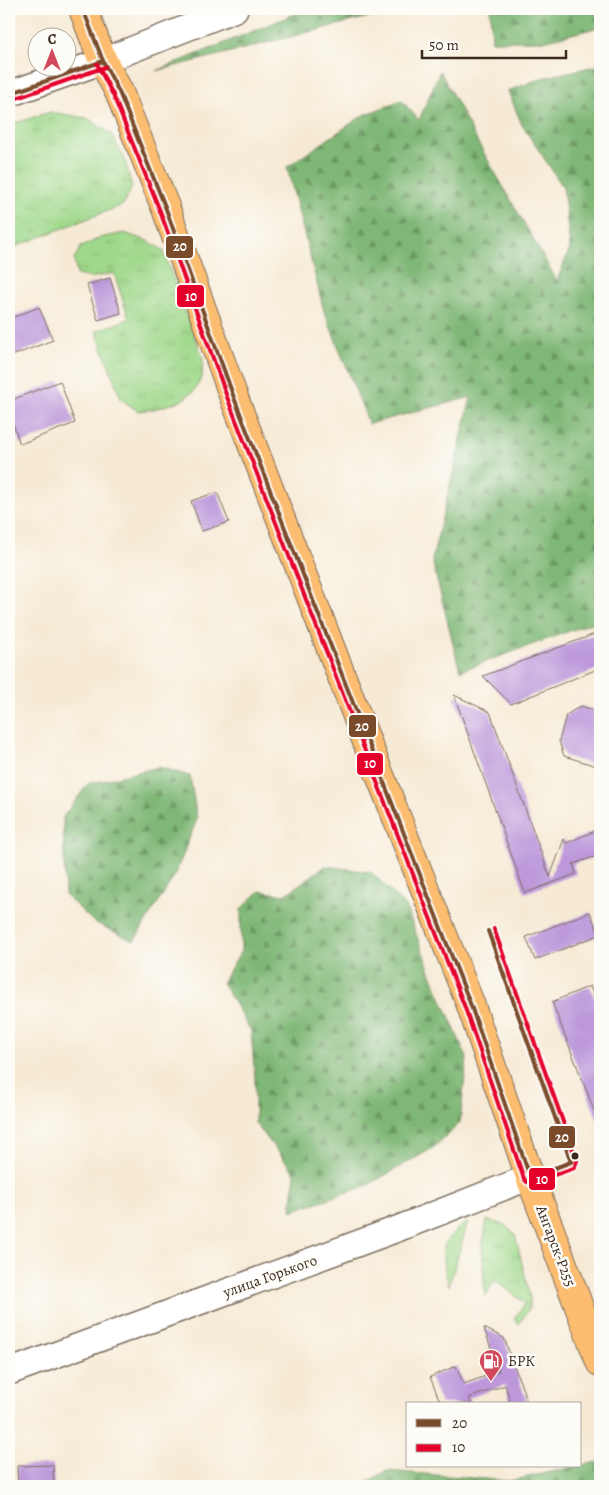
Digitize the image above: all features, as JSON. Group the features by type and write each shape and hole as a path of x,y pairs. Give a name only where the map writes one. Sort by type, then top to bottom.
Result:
{"main road":[{"name":"Ангарск-Р255","path":"83,9 166,209 244,422 446,946 470,1003 530,1177 600,1362"}],"street":[{"path":"9,94 103,61 235,9"},
{"name":"улица Горького","path":"9,1372 397,1229 530,1177"}],"green space":[{"path":"307,9 400,9 156,71"},
{"path":"490,9 600,9 600,27 543,41 492,41"},
{"path":"600,65 600,620 460,671 432,560 471,397 369,424 324,311 287,167 362,116 401,100 419,120 440,71 477,141 557,281 570,248 563,187 522,125 508,91 542,78"},
{"path":"50,112 87,118 111,134 124,157 132,187 123,205 9,249 9,125"},
{"path":"124,233 148,241 163,250 203,358 202,378 194,391 181,401 154,409 138,411 121,399 96,331 129,319 114,273 90,278 77,275 74,259 81,247 100,238"},
{"path":"159,767 190,776 197,819 175,875 134,941 94,922 65,895 63,817 88,784"},
{"path":"325,866 371,872 406,907 433,979 467,1058 460,1123 433,1148 366,1186 291,1211 295,1173 255,1123 255,1079 251,1031 222,983 241,951 241,909 260,891 285,895"},
{"path":"487,1220 504,1225 515,1234 530,1297 529,1309 519,1324 514,1319 525,1303 495,1280 485,1297 482,1248"},
{"path":"468,1222 449,1286 443,1257 446,1242 458,1229"},
{"path":"597,1462 600,1466 600,1486 359,1486 387,1471 509,1481 569,1468 582,1468 582,1465"}],"building":[{"path":"110,278 121,313 98,320 87,285"},
{"path":"39,307 53,340 9,357 9,319"},
{"path":"60,381 75,423 20,444 9,412 9,401"},
{"path":"217,492 229,522 202,531 191,501"},
{"path":"600,632 600,668 511,704 483,676"},
{"path":"454,695 490,712 550,877 564,839 566,843 600,829 600,855 573,864 576,874 525,893"},
{"path":"581,706 600,712 600,767 564,756 559,741 566,715"},
{"path":"590,912 599,935 535,960 526,937"},
{"path":"590,986 600,1013 599,1123 552,1002"},
{"path":"484,1328 504,1338 527,1402 510,1402 505,1385 469,1398 471,1402 440,1402 430,1377 456,1366 464,1384 499,1371"},
{"path":"53,1465 54,1486 18,1486 17,1466"}],"transit line":[{"name":"20","path":"83,9 166,209 233,395 470,1003 530,1177 571,1162 488,931"},
{"name":"20","path":"9,94 103,61"},
{"name":"10","path":"97,64 113,95 160,211 227,397 464,1005 524,1179 531,1183 574,1168 577,1161 494,929"},
{"name":"10","path":"11,100 105,67"}],"place":[{"name":"БРК","path":"491,1382"}]}
